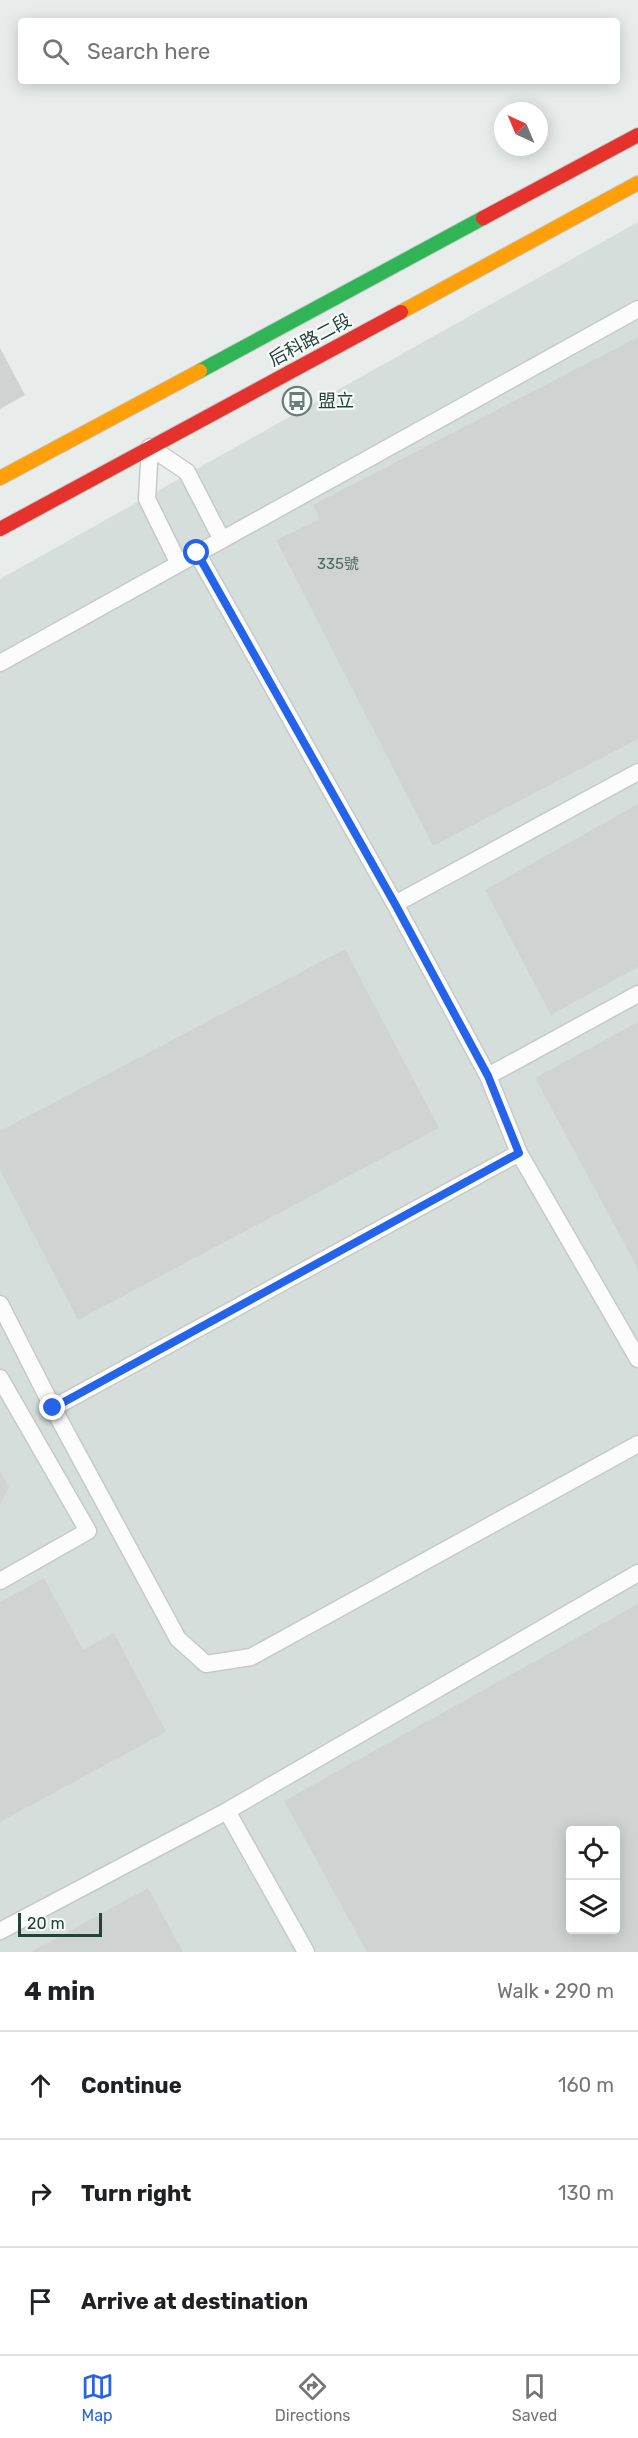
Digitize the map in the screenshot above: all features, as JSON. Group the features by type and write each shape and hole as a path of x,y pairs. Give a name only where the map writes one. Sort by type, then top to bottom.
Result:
{"street":[{"name":"后科路二段","path":"0,478 133,413 638,135"},
{"name":"后科路二段","path":"0,530 147,442 638,183"}],"lane":[{"path":"0,663 178,562 222,540 638,309"},
{"path":"147,442 186,472 222,540"},
{"path":"147,442 147,500 178,562"},
{"path":"197,553 395,904 488,1076 519,1153 638,1359"},
{"path":"395,904 638,772"},
{"path":"488,1076 638,994"},
{"path":"53,1408 519,1153"},
{"path":"0,1304 53,1408 178,1639 206,1664 251,1657 638,1444"},
{"path":"0,1378 88,1532 0,1581"},
{"path":"0,1931 227,1811 638,1573"},
{"path":"227,1811 306,1952"}],"shaded area":[{"path":"638,222 638,1952 0,1952 0,579"}],"building":[{"path":"638,337 638,739 433,846 276,540 320,519 313,505"},
{"path":"0,348 25,395 0,409"},
{"path":"638,804 638,967 551,1015 485,890"},
{"path":"345,949 439,1128 78,1320 0,1170 0,1131"},
{"path":"638,1022 638,1269 535,1078"},
{"path":"0,1471 9,1487 0,1504"},
{"path":"44,1578 83,1650 114,1633 166,1732 0,1822 0,1602"},
{"path":"638,1604 638,1952 367,1952 284,1801"},
{"path":"148,1888 183,1952 31,1952"}],"traffic: fast":[{"path":"200,371 483,218"}],"traffic: slow":[{"path":"401,312 638,183"},
{"path":"0,478 200,371"}],"traffic: jam":[{"path":"483,218 638,135"},
{"path":"0,529 401,312"}],"place":[{"name":"盟立","path":"297,401"}],"route":[{"path":"53,1408 519,1153 488,1076 395,904 197,553"}]}
